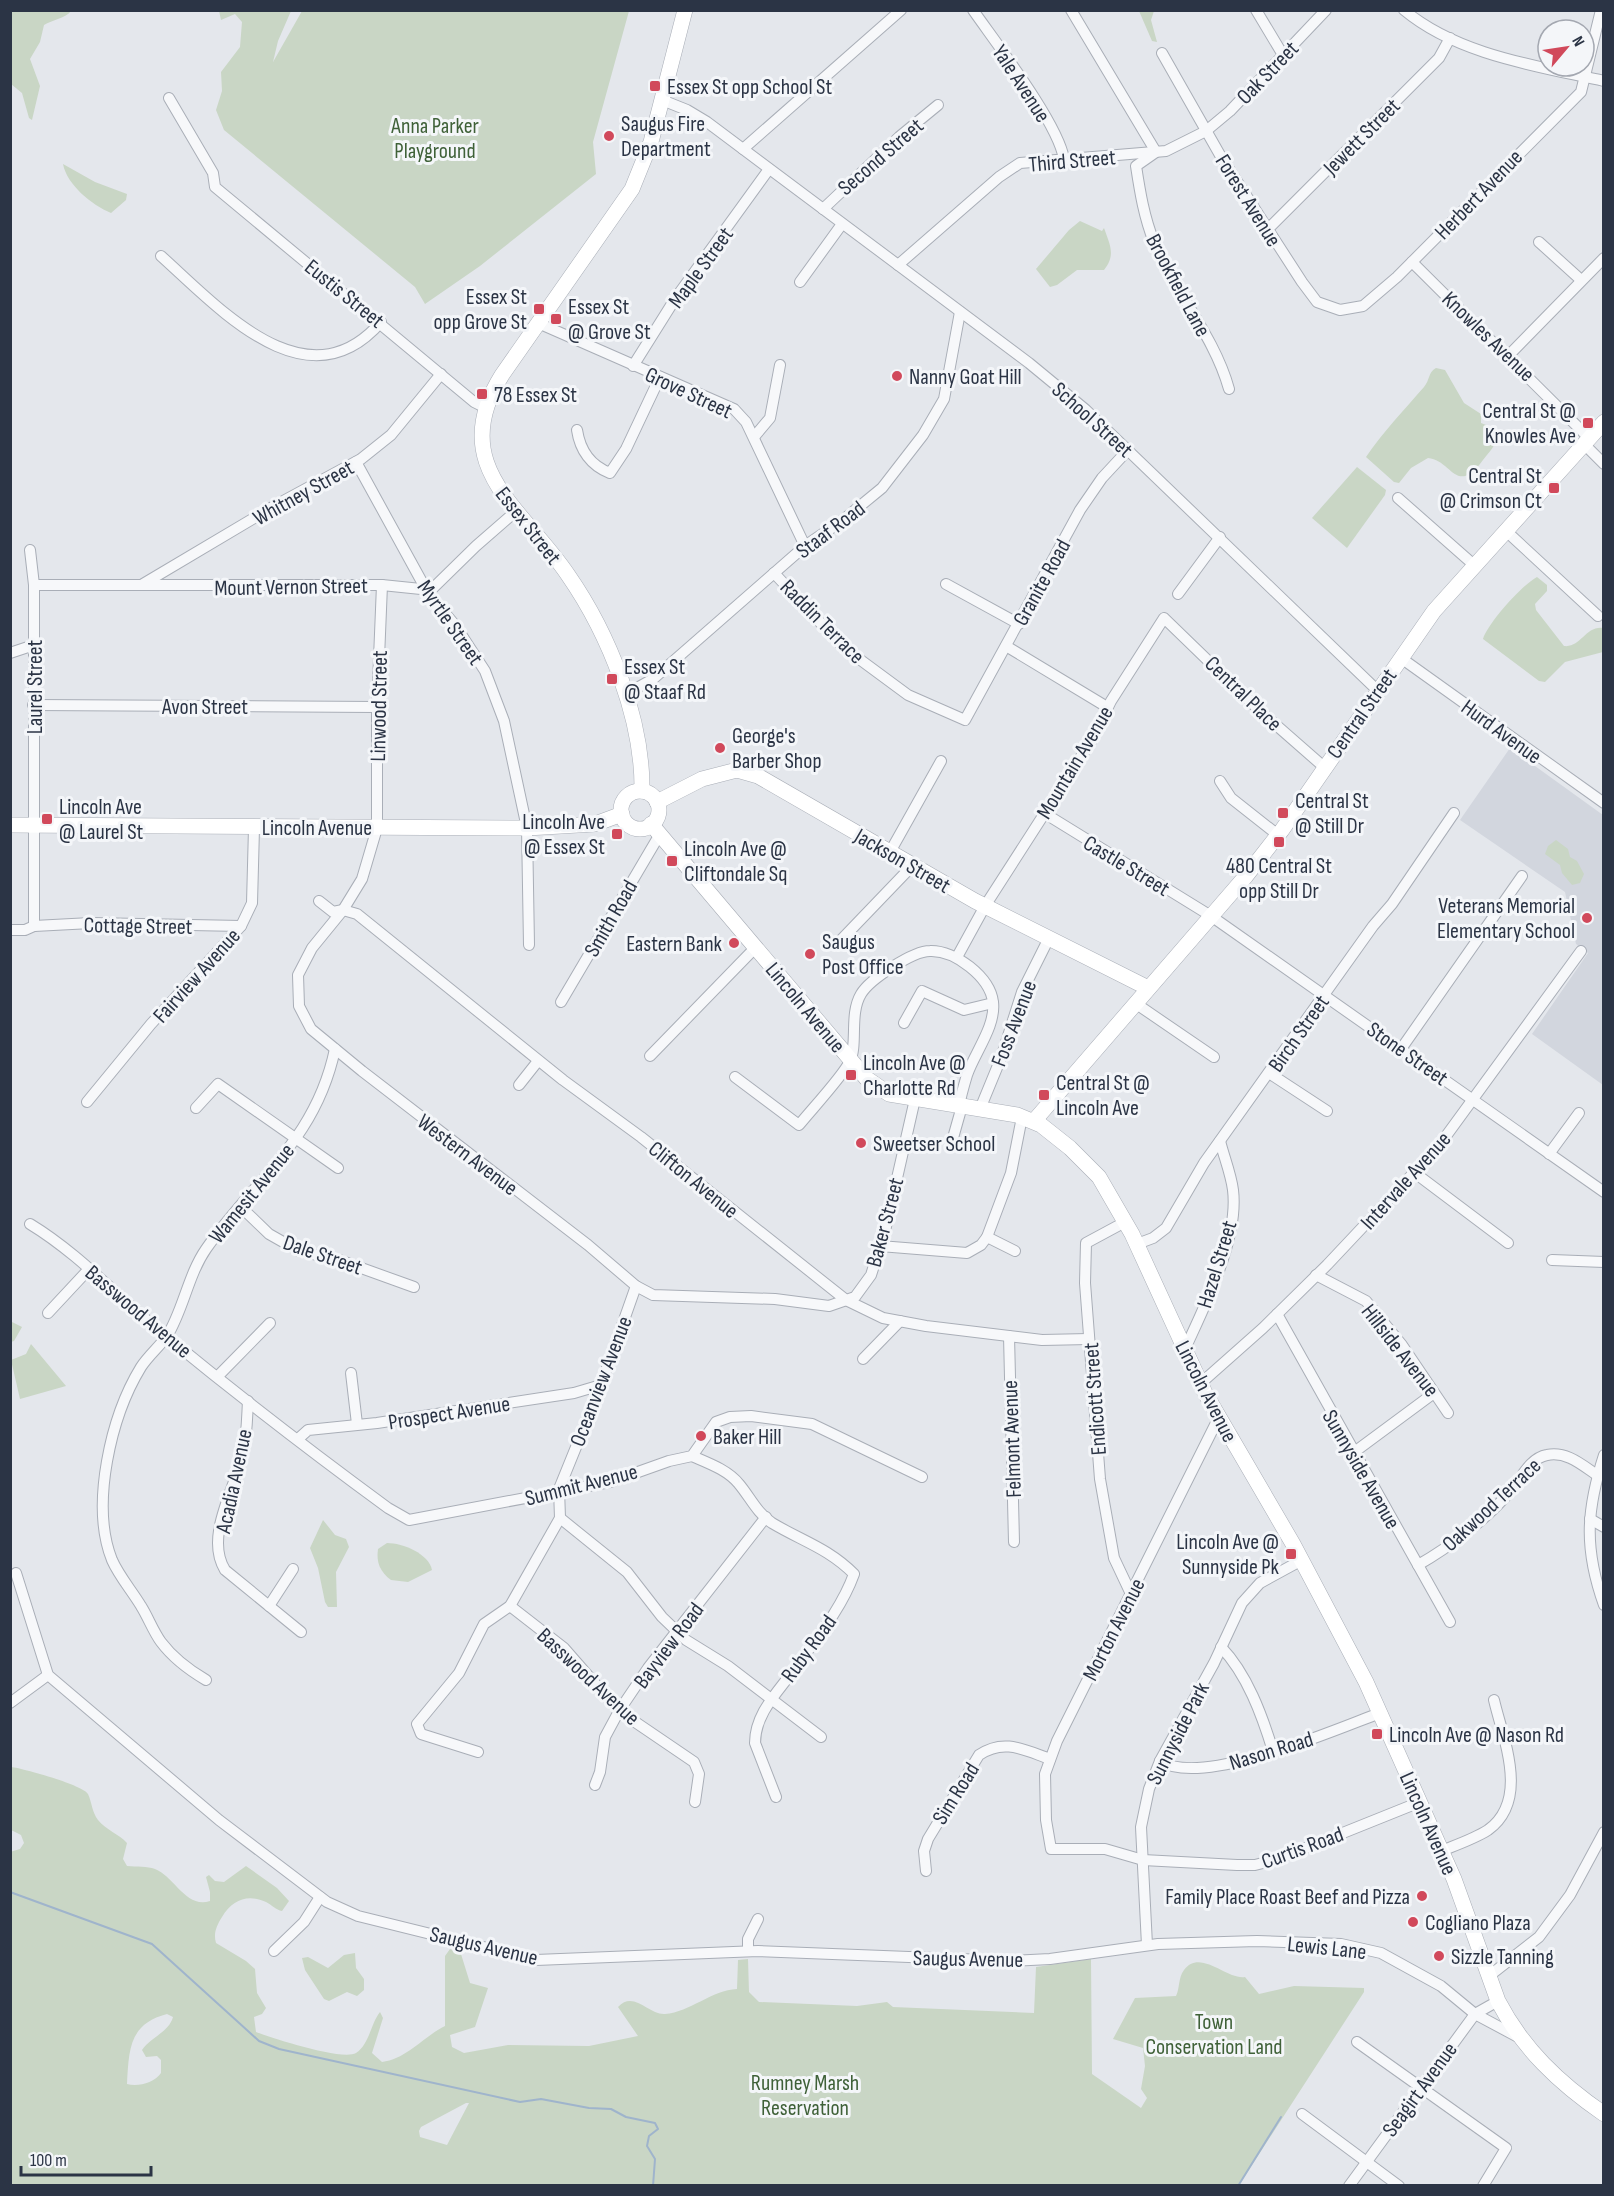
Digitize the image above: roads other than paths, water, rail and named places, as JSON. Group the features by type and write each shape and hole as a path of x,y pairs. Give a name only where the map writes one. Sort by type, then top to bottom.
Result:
{"main road":[{"name":"Essex Street","path":"642,791 641,752 626,694 601,634 568,574 515,512 493,479 486,459 482,428 486,408 495,386 632,189 647,156 685,10"},
{"name":"Central Street","path":"1028,1119 1135,1003 1278,835 1434,611 1504,530 1604,422"},
{"name":"Jackson Street","path":"657,802 702,779 737,770 758,776 985,906 1148,988"},
{"path":"642,791 657,802 656,829 631,826 622,814 622,804 628,795 642,791"},
{"name":"Lincoln Avenue","path":"10,825 527,828 595,824 622,814"},
{"name":"Lincoln Avenue","path":"656,829 866,1078 889,1094 1028,1119 1070,1148 1099,1177 1137,1244 1219,1417 1342,1633 1441,1851 1498,2001 1518,2037 1543,2066 1604,2114"}],"street":[{"path":"743,149 901,10"},
{"name":"Yale Avenue","path":"973,10 1045,117 1062,148 1064,159"},
{"path":"1071,10 1156,152"},
{"path":"1256,10 1283,55"},
{"name":"Oak Street","path":"1206,131 1230,111 1326,10"},
{"path":"1404,10 1423,25 1450,38 1504,57 1536,65"},
{"name":"Herbert Avenue","path":"1596,31 1601,10"},
{"name":"Jewett Street","path":"1267,230 1439,58 1450,38"},
{"name":"Forest Avenue","path":"1162,53 1206,131 1267,230 1317,302 1340,310 1363,306"},
{"name":"Herbert Avenue","path":"1363,306 1412,262 1581,92 1585,78"},
{"name":"Eustis Street","path":"170,99 213,173 215,187 381,322 474,402 486,408"},
{"name":"School Street","path":"662,100 691,111 743,149 1029,363 1086,410 1377,690"},
{"name":"Second Street","path":"823,209 899,137 938,105"},
{"name":"Third Street","path":"898,265 999,177 1020,163 1166,151 1206,131"},
{"name":"Brookfield Lane","path":"1156,152 1136,166 1143,210 1154,243 1215,351 1229,389"},
{"name":"Maple Street","path":"633,366 675,299 769,169"},
{"path":"800,282 842,224"},
{"path":"1539,243 1581,280"},
{"path":"161,256 241,327 260,340 291,351 330,357 370,333 381,322"},
{"path":"1509,355 1604,258"},
{"name":"Knowles Avenue","path":"1412,262 1509,355 1604,464"},
{"name":"Staaf Road","path":"626,694 652,679 805,546 843,520 882,488 923,435 944,399 960,312"},
{"name":"Grove Street","path":"538,323 734,409 747,422 805,546"},
{"path":"754,437 770,418 780,365"},
{"name":"Whitney Street","path":"142,584 276,505 356,462 391,435 441,374"},
{"path":"577,430 584,452 597,467 610,473 632,439 660,377"},
{"name":"Granite Road","path":"965,720 1080,510 1101,478 1128,450"},
{"name":"Myrtle Street","path":"356,462 428,593 455,625 484,671 504,721 527,828 528,945"},
{"path":"1398,498 1474,565"},
{"path":"428,593 515,512"},
{"path":"1504,530 1599,616"},
{"path":"1178,594 1220,537"},
{"name":"Laurel Street","path":"30,550 34,585 34,926"},
{"name":"Raddin Terrace","path":"774,573 843,647 908,695 965,720"},
{"name":"Mount Vernon Street","path":"34,585 142,584 194,587 382,585 421,589 428,593"},
{"path":"946,584 1019,624"},
{"name":"Linwood Street","path":"377,828 377,707 382,585"},
{"name":"Mountain Avenue","path":"957,957 985,906 1093,738 1107,707 1164,618"},
{"name":"Central Place","path":"1164,618 1259,710 1324,767"},
{"path":"10,653 34,645"},
{"path":"1006,646 1107,707"},
{"name":"Hurd Avenue","path":"1401,658 1604,803"},
{"name":"Avon Street","path":"33,705 377,707"},
{"path":"890,852 941,761"},
{"path":"1220,781 1231,798 1278,835"},
{"name":"Castle Street","path":"1044,813 1211,916"},
{"name":"Birch Street","path":"1137,1244 1153,1238 1166,1228 1220,1141 1454,813"},
{"name":"Fairview Avenue","path":"87,1102 151,1024 241,926 252,903 254,828"},
{"name":"Western Avenue","path":"377,828 362,879 343,910 312,948 298,975 299,1006 311,1029 426,1122 588,1245 636,1286 653,1295 775,1299 829,1306 846,1300"},
{"name":"Smith Road","path":"561,1002 656,829"},
{"path":"841,940 913,865"},
{"path":"1401,1048 1522,876"},
{"name":"Clifton Avenue","path":"319,901 333,912 343,910 357,914 538,1061 641,1137 846,1300 883,1318 900,1321 1042,1340 1089,1339"},
{"name":"Stone Street","path":"1211,916 1604,1192"},
{"name":"Cottage Street","path":"10,930 25,930 34,926 91,923 241,926"},
{"name":"Foss Avenue","path":"980,1109 1001,1058 1022,992 1049,938"},
{"path":"650,1056 756,947"},
{"path":"735,1077 799,1125 851,1060 853,1021 861,994 875,979 914,956 930,951 957,957 978,976 991,993 993,1015 967,1075 951,1145"},
{"name":"Intervale Avenue","path":"1201,1383 1277,1314 1415,1173 1474,1099 1581,951"},
{"path":"904,1023 921,992 964,1010 993,1003"},
{"path":"1135,1003 1214,1058"},
{"name":"Wamesit Avenue","path":"206,1680 185,1667 161,1641 113,1560 103,1527 109,1454 123,1401 142,1366 166,1337 185,1288 205,1249 285,1155 322,1090 330,1072 335,1049"},
{"path":"519,1085 538,1061"},
{"path":"1269,1073 1327,1111"},
{"path":"196,1108 218,1085 338,1168"},
{"name":"Baker Street","path":"846,1300 855,1297 871,1275 915,1099"},
{"path":"1549,1154 1579,1113"},
{"path":"880,1246 967,1253 981,1245 987,1237 1011,1173 1028,1119"},
{"name":"Hazel Street","path":"1185,1349 1201,1313 1232,1225 1233,1190 1220,1141"},
{"path":"1415,1173 1508,1243"},
{"name":"Dale Street","path":"241,1207 269,1234 299,1251 339,1260 414,1287"},
{"name":"Endicott Street","path":"1125,1222 1086,1243 1085,1282 1100,1479 1114,1558 1131,1594"},
{"name":"Basswood Avenue","path":"30,1224 71,1251 166,1337 248,1401"},
{"path":"987,1237 1014,1251"},
{"path":"1552,1260 1604,1262"},
{"path":"48,1313 89,1269"},
{"name":"Hillside Avenue","path":"1316,1275 1366,1301 1402,1345 1448,1413"},
{"name":"Oceanview Avenue","path":"560,1518 559,1492 601,1385 636,1286"},
{"name":"Sunnyside Avenue","path":"1277,1314 1353,1453 1450,1622"},
{"path":"863,1359 900,1321"},
{"path":"218,1376 270,1323"},
{"name":"Felmont Avenue","path":"1009,1336 1014,1542"},
{"path":"351,1373 357,1424"},
{"name":"Prospect Avenue","path":"298,1439 308,1430 574,1393 601,1385"},
{"path":"1353,1453 1430,1396 1432,1392"},
{"name":"Summit Avenue","path":"248,1401 388,1508 409,1520 610,1482 669,1461 692,1456"},
{"name":"Acadia Avenue","path":"248,1401 244,1452 221,1525 219,1556 225,1570 302,1632"},
{"path":"766,1517 757,1509 738,1482 719,1469 692,1456 716,1422 730,1417 751,1416 812,1424 922,1477"},
{"name":"Morton Avenue","path":"1051,1849 1046,1820 1045,1774 1050,1760 1219,1417"},
{"name":"Oakwood Terrace","path":"1418,1565 1440,1552 1487,1514 1533,1462 1544,1455 1569,1456 1597,1475"},
{"path":"1604,1455 1591,1493 1590,1519 1590,1551 1604,1605"},
{"name":"Ruby Road","path":"766,1517 838,1557 854,1574 846,1597 769,1699 755,1734 755,1743 776,1797"},
{"name":"Bayview Road","path":"595,1785 600,1772 605,1737 619,1711 766,1517"},
{"path":"478,1752 421,1734 417,1729 417,1724 459,1673 484,1624 510,1606 560,1518 627,1572 662,1617 686,1640 728,1666 821,1737"},
{"path":"1590,1519 1604,1527"},
{"name":"Sunnyside Park","path":"1147,1945 1140,1827 1145,1799 1160,1761 1242,1603 1260,1583 1302,1560"},
{"path":"269,1606 293,1569"},
{"path":"10,1703 48,1675 16,1573"},
{"name":"Basswood Avenue","path":"510,1606 564,1648 619,1711 698,1767 695,1802"},
{"path":"1221,1647 1233,1659 1249,1689 1273,1751"},
{"name":"Saugus Avenue","path":"48,1675 219,1820 320,1897 358,1916 536,1960 748,1951 993,1961 1050,1959 1147,1945"},
{"path":"1441,1851 1487,1830 1496,1823 1510,1798 1511,1775 1494,1700"},
{"name":"Nason Road","path":"1160,1761 1168,1766 1186,1768 1225,1765 1273,1751 1380,1713"},
{"name":"Sim Road","path":"926,1871 924,1851 928,1839 979,1755 991,1748 1006,1744 1050,1760"},
{"name":"Curtis Road","path":"1051,1849 1105,1849 1143,1860 1255,1865 1278,1859 1420,1802"},
{"path":"1489,1976 1539,1936 1570,1895 1604,1832"},
{"path":"274,1951 304,1922 320,1897"},
{"path":"748,1951 748,1939 758,1918"},
{"name":"Lewis Lane","path":"1147,1945 1257,1941 1341,1944 1381,1953 1441,1986 1475,2014 1518,2037"},
{"name":"Seagirt Avenue","path":"1349,2186 1475,2014 1498,2001"},
{"path":"1357,2042 1506,2148 1483,2186"},
{"path":"1302,2114 1399,2186"}],"waterway":[{"path":"10,1892 152,1944 259,2041 279,2049 520,2102 541,2099 589,2108 611,2109 626,2117 655,2123 658,2129 649,2136 647,2146 655,2159 653,2186"},
{"path":"1238,2186 1281,2117"}],"place":[{"name":"Essex St opp School St","path":"655,86"},
{"name":"Saugus Fire Department","path":"609,136"},
{"name":"Essex St opp Grove St","path":"539,309"},
{"name":"Essex St @ Grove St","path":"556,319"},
{"name":"Nanny Goat Hill","path":"897,376"},
{"name":"78 Essex St","path":"482,394"},
{"name":"Central St @ Knowles Ave","path":"1588,423"},
{"name":"Central St @ Crimson Ct","path":"1554,488"},
{"name":"Essex St @ Staaf Rd","path":"612,679"},
{"name":"George's Barber Shop","path":"720,748"},
{"name":"Central St @ Still Dr","path":"1283,813"},
{"name":"Lincoln Ave @ Laurel St","path":"47,819"},
{"name":"Lincoln Ave @ Essex St","path":"617,834"},
{"name":"480 Central St opp Still Dr","path":"1279,842"},
{"name":"Lincoln Ave @ Cliftondale Sq","path":"672,861"},
{"name":"Veterans Memorial Elementary School","path":"1587,918"},
{"name":"Eastern Bank","path":"734,943"},
{"name":"Saugus Post Office","path":"810,954"},
{"name":"Lincoln Ave @ Charlotte Rd","path":"851,1075"},
{"name":"Central St @ Lincoln Ave","path":"1044,1095"},
{"name":"Sweetser School","path":"861,1143"},
{"name":"Baker Hill","path":"701,1436"},
{"name":"Lincoln Ave @ Sunnyside Pk","path":"1291,1554"},
{"name":"Lincoln Ave @ Nason Rd","path":"1377,1734"},
{"name":"Family Place Roast Beef and Pizza","path":"1422,1896"},
{"name":"Cogliano Plaza","path":"1413,1922"},
{"name":"Sizzle Tanning","path":"1439,1956"}],"park label":[{"name":"Anna Parker Playground","path":"435,138"},
{"name":"Town Conservation Land","path":"1214,2034"},
{"name":"Rumney Marsh Reservation","path":"805,2094"}]}
